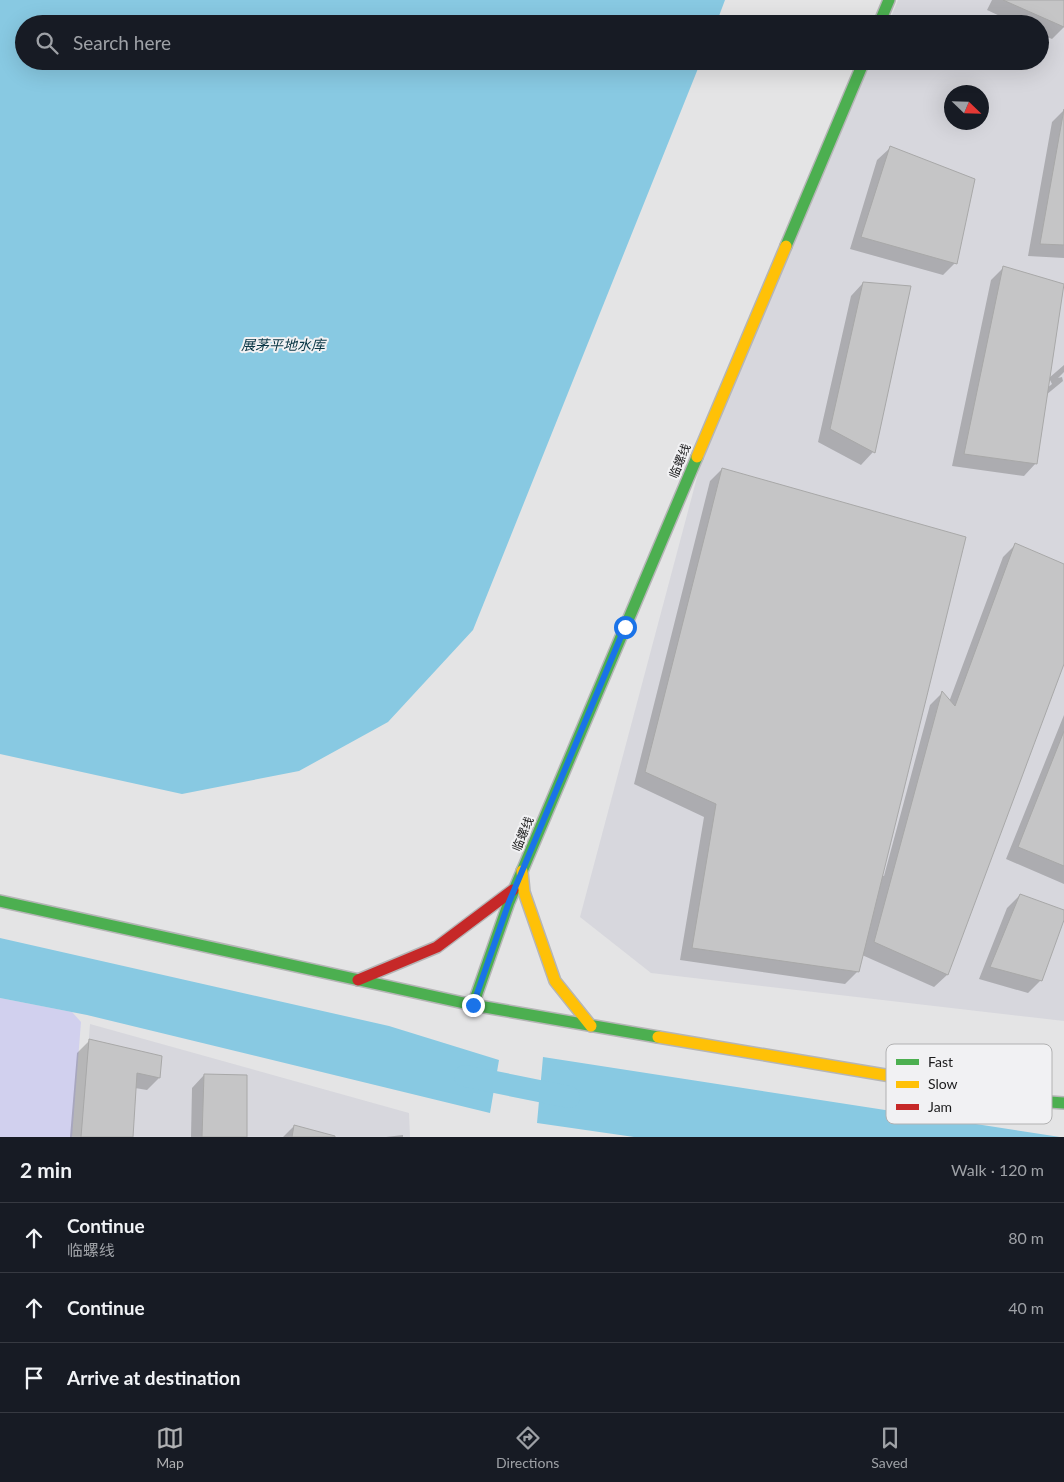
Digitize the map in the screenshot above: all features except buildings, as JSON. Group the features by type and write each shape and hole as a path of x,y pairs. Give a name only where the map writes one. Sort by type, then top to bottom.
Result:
{"street":[{"path":"883,15 889,0"},
{"name":"临螺线","path":"473,1005 486,962 522,871 860,70"},
{"path":"522,871 524,892 555,981 592,1026"},
{"path":"358,980 437,947 515,889"},
{"path":"0,901 473,1005 886,1076"}],"shaded area":[{"path":"898,0 1064,0 1064,1021 651,973 580,917 712,421 867,70 1049,70 1049,15 892,15"},
{"path":"0,998 72,1012 81,1022 72,1137 0,1137"},
{"path":"90,1024 409,1113 410,1137 81,1137"}],"water":[{"name":"展茅平地水库","path":"0,0 725,0 719,15 15,15 15,70 697,70 473,630 388,722 299,771 182,794 0,754"},
{"path":"0,938 389,1026 499,1060 490,1113 87,1015 0,998"},
{"path":"543,1057 886,1110 886,1124 976,1124 1060,1137 634,1137 537,1123"}],"waterway":[{"path":"465,1076 569,1097"}],"traffic: fast":[{"path":"883,15 889,0"},
{"path":"786,246 860,70"},
{"path":"473,1005 509,902 697,457"},
{"path":"0,901 473,1005 658,1037"},
{"path":"1052,1102 1064,1103"}],"traffic: slow":[{"path":"697,457 786,246"},
{"path":"522,871 524,892 555,981 591,1026"},
{"path":"658,1037 886,1075"}],"traffic: jam":[{"path":"358,980 437,947 513,890"}],"route":[{"path":"473,1005 486,962 509,902 625,627"}]}
